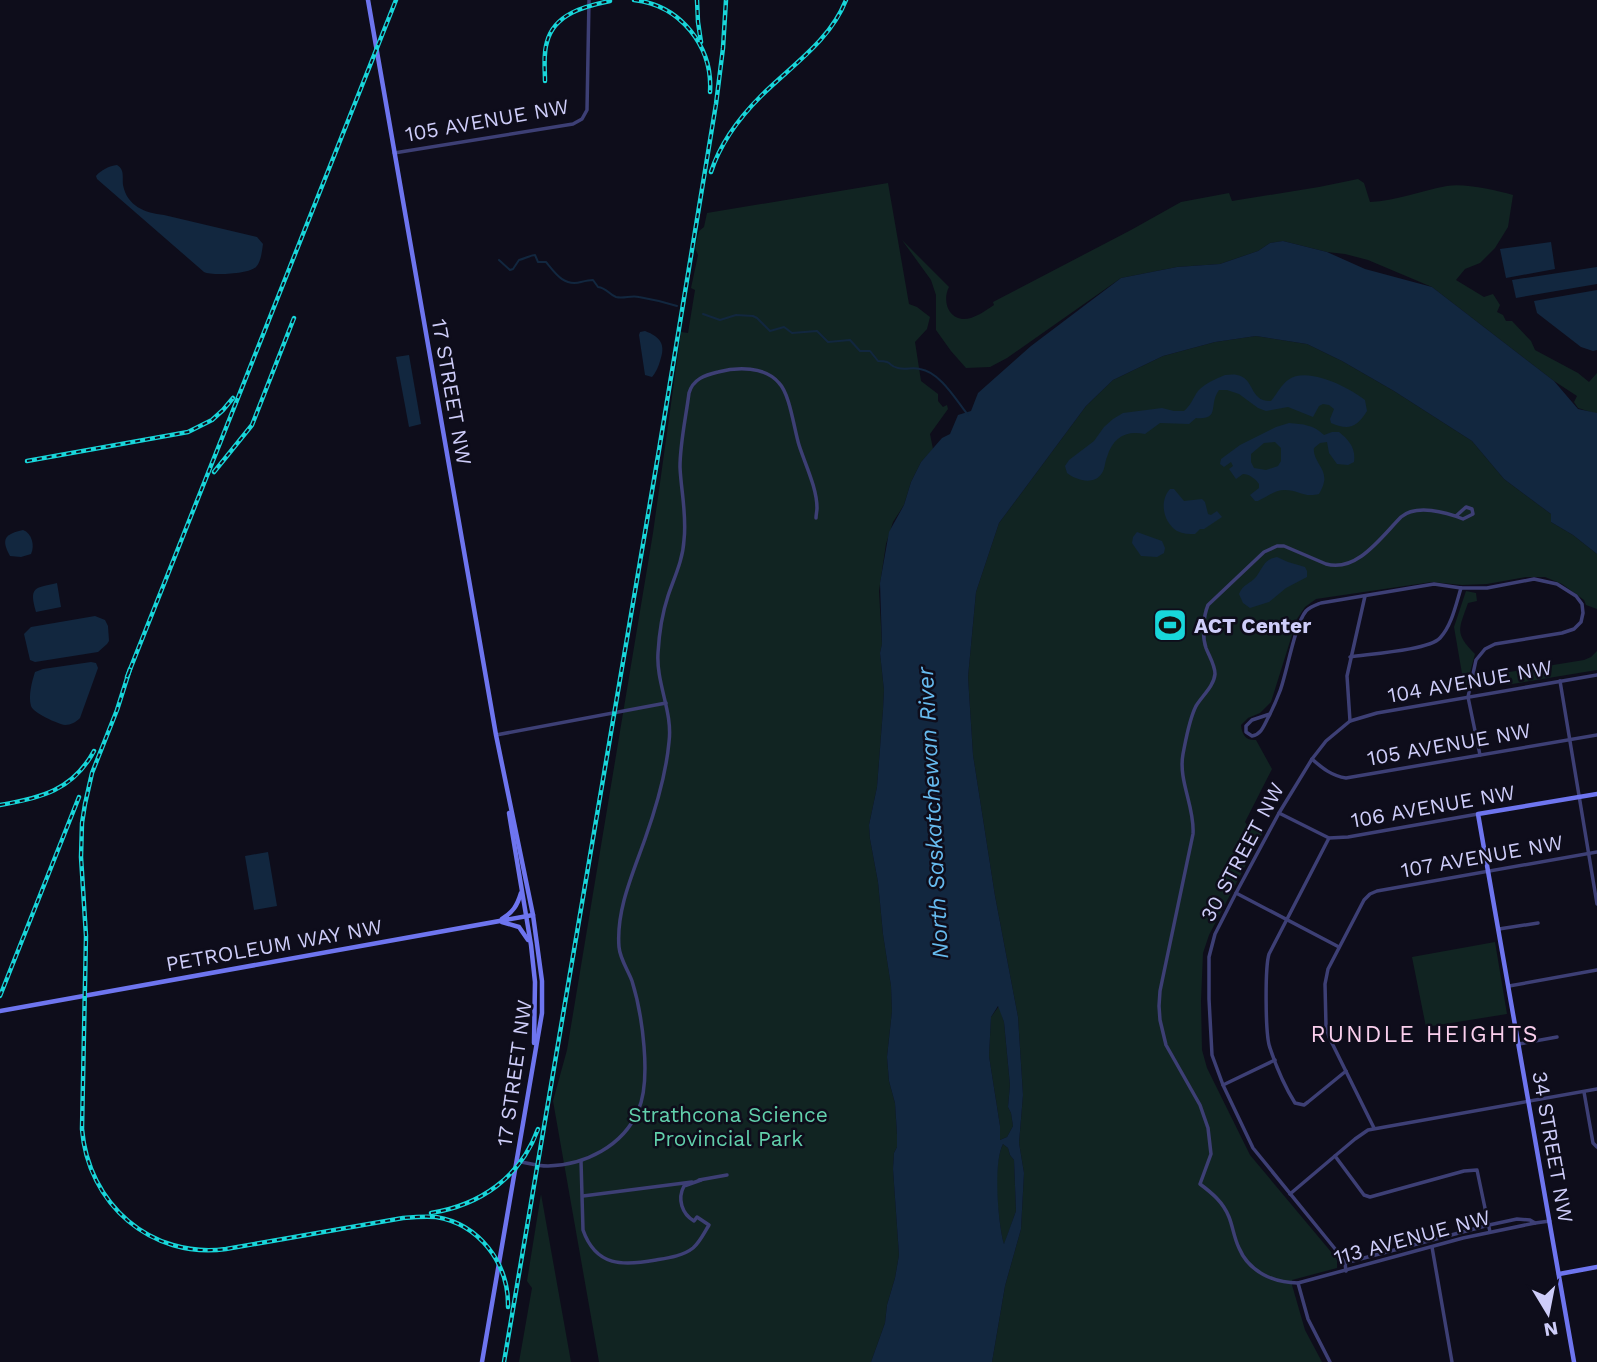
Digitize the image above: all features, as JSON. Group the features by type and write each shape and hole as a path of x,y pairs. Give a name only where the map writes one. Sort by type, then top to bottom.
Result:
{"main road":[{"name":"17 STREET NW","path":"368,0 526,917"},
{"name":"17 STREET NW","path":"482,1362 542,1013 542,982 533,915 506,789"},
{"name":"106 AVENUE NW","path":"1478,814 1597,794"},
{"name":"34 STREET NW","path":"1478,814 1574,1362"},
{"path":"498,921 517,906 521,890"},
{"name":"PETROLEUM WAY NW","path":"0,1011 533,915"},
{"path":"526,917 535,982 533,1065"},
{"path":"498,921 519,927 531,945"},
{"path":"1559,1274 1597,1267"}],"street":[{"name":"105 AVENUE NW","path":"394,153 573,124 582,120 587,106 589,0"},
{"path":"517,1161 549,1166 581,1161 598,1154 628,1128 638,1111 645,1090 646,1074 639,1012 632,983 620,953 619,933 629,885 657,803 669,741 669,717 658,655 666,605 684,541 680,464 689,393 694,383 706,376 733,369 767,373 779,382 786,396 810,478 817,507 816,519"},
{"path":"1330,1362 1308,1319 1298,1283 1270,1278 1249,1264 1238,1246 1229,1216 1216,1196 1200,1184 1211,1154 1208,1128 1200,1105 1166,1045 1160,1020 1160,991 1194,824 1183,778 1183,754 1194,710 1212,683 1215,671 1205,644 1205,611 1209,602 1269,549 1284,546 1326,564 1343,566 1359,559 1409,512 1418,510 1463,519 1472,515 1473,511 1466,507 1456,516"},
{"path":"1270,714 1252,720 1246,726 1246,732 1252,736 1258,735 1270,714 1280,692 1300,623 1307,610 1321,603 1434,584 1461,588 1487,588 1525,580 1542,580 1557,584 1576,596 1582,604 1581,622 1574,629 1495,644 1479,655 1474,666 1468,697 1480,755"},
{"path":"1350,657 1424,646 1437,640 1448,626 1461,588"},
{"path":"1350,721 1346,684 1365,595"},
{"name":"104 AVENUE NW","path":"1350,721 1370,715 1597,675"},
{"path":"1560,681 1597,904"},
{"path":"496,735 666,703"},
{"name":"30 STREET NW","path":"1346,1271 1345,1264 1336,1250 1253,1148 1223,1085 1212,1055 1209,964 1213,939 1279,813 1312,759 1332,735 1350,721"},
{"name":"105 AVENUE NW","path":"1312,759 1328,772 1346,778 1597,734"},
{"name":"106 AVENUE NW","path":"1279,813 1329,838 1478,814"},
{"path":"1329,838 1269,954 1268,1043 1295,1103 1304,1105 1346,1071"},
{"name":"107 AVENUE NW","path":"1339,947 1364,900 1373,892 1597,852"},
{"path":"1236,893 1339,947 1325,976 1327,1032 1374,1128"},
{"path":"1499,929 1538,922"},
{"path":"1509,986 1597,970"},
{"path":"1519,1044 1558,1037"},
{"path":"1223,1085 1275,1060"},
{"path":"1290,1194 1362,1133 1374,1128 1597,1089"},
{"path":"1584,1091 1596,1147"},
{"path":"1335,1156 1364,1195 1370,1197 1464,1171 1477,1170 1490,1232"},
{"path":"581,1161 583,1230 589,1245 596,1252 609,1261 621,1263 672,1258 690,1251 698,1243 709,1225 697,1217 694,1221 686,1215 680,1196 684,1186 701,1180"},
{"path":"583,1196 727,1175"},
{"name":"113 AVENUE NW","path":"1345,1264 1489,1225 1517,1219 1535,1223"},
{"name":"113 AVENUE NW","path":"1298,1283 1490,1232 1550,1221"},
{"path":"1432,1247 1452,1362"}],"green space":[{"path":"1358,179 1364,183 1370,202 1454,185 1513,195 1508,227 1495,248 1480,263 1465,269 1456,280 1484,297 1493,294 1500,305 1497,312 1503,315 1506,321 1512,321 1531,341 1535,350 1578,373 1589,382 1597,373 1597,414 1578,408 1574,402 1577,396 1432,287 1368,260 1283,241 1270,243 1258,251 1220,264 1177,267 1121,278 1007,358 990,367 966,368 936,330 936,295 931,280 902,240 949,287 946,301 952,315 966,319 979,315 994,305 993,302 1181,202 1229,193 1232,201"},
{"name":"Strathcona Science Provincial Park","path":"888,183 909,304 930,317 927,329 915,342 921,381 938,394 938,401 943,407 947,405 948,409 930,434 933,449 921,462 904,505 893,522 886,544 879,591 882,644 880,653 884,690 877,787 869,825 891,986 892,1011 887,1057 897,1134 893,1169 899,1255 885,1323 871,1362 599,1362 553,1101 567,1050 653,533 681,332 688,333 695,290 691,288 698,255 695,248 699,231 704,227 707,213"},
{"path":"1256,336 1307,344 1342,361 1472,441 1504,479 1551,514 1551,522 1597,554 1597,609 1586,605 1584,600 1562,584 1545,577 1526,577 1487,584 1432,582 1316,599 1305,607 1297,619 1271,702 1241,725 1245,737 1256,740 1272,769 1245,822 1262,834 1209,935 1203,953 1202,1050 1207,1068 1250,1155 1337,1259 1337,1268 1292,1280 1305,1330 1322,1362 992,1362 1005,1286 1021,1229 1024,1173 1019,1143 1023,1095 1018,1017 995,896 973,755 968,677 976,592 999,523 1086,406 1113,380 1163,356 1215,342"},
{"path":"1466,591 1476,593 1477,601 1468,603 1460,630 1464,641 1475,654 1465,691 1454,627"},
{"path":"1597,651 1597,670 1506,685 1503,673 1584,660"},
{"path":"1495,942 1507,1014 1426,1027 1412,957"},
{"path":"999,1006 1004,1022 1010,1085 1008,1107 1013,1126 1007,1137 1000,1140 989,1056 991,1017"},
{"path":"1003,1144 1014,1160 1016,1211 1004,1245 997,1179"},
{"path":"541,1194 571,1362 519,1362 532,1288 527,1281"}],"water":[{"path":"117,165 122,171 128,198 138,207 257,237 263,244 258,265 239,273 204,272 97,179 96,176 103,170"},
{"name":"North Saskatchewan River","path":"1283,241 1327,252 1365,269 1432,287 1554,381 1578,409 1597,413 1597,554 1551,522 1551,514 1504,479 1472,441 1394,391 1307,344 1256,336 1215,342 1163,356 1113,380 1086,406 999,523 976,592 968,677 973,755 995,896 1018,1017 1023,1095 1019,1143 1024,1173 1021,1229 1005,1286 992,1362 871,1362 885,1323 899,1255 893,1169 897,1134 887,1057 892,1011 891,986 869,825 877,787 883,710 880,583 889,532 904,505 921,462 942,438 950,434 958,415 971,411 978,393 1031,346 1121,278 1177,267 1220,264 1258,251 1270,243","holes":["998,1006 1004,1022 1010,1085 1008,1107 1013,1126 1007,1137 1000,1140 989,1056 991,1017","1003,1144 1014,1160 1016,1211 1004,1244 998,1208 997,1178"]},
{"path":"1551,242 1555,269 1506,278 1500,249"},
{"path":"1597,267 1597,284 1516,298 1512,280"},
{"path":"1597,290 1597,350 1581,347 1537,313 1534,301"},
{"path":"645,331 655,336 662,346 662,355 652,377 645,375 639,335"},
{"path":"409,355 421,424 409,427 396,357"},
{"path":"1225,375 1243,377 1259,398 1271,401 1288,380 1296,376 1316,377 1338,384 1358,395 1365,400 1367,411 1356,424 1343,427 1331,423 1334,409 1329,405 1319,406 1313,417 1288,407 1266,411 1239,394 1219,390 1209,417 1196,418 1189,424 1160,423 1145,434 1121,436 1113,444 1102,473 1090,481 1080,480 1067,473 1065,466 1069,460 1094,441 1113,419 1123,413 1162,408 1184,411 1201,388"},
{"path":"1294,423 1312,427 1324,435 1339,432 1351,445 1354,462 1348,465 1337,464 1329,453 1327,442 1320,443 1314,448 1324,477 1319,494 1281,490 1255,501 1250,495 1259,488 1258,482 1245,474 1236,479 1229,469 1233,466 1231,462 1224,467 1220,464 1221,459 1240,445 1276,427","holes":["1275,442 1281,448 1281,461 1278,466 1266,470 1254,468 1251,454 1264,443"]},
{"path":"1170,489 1174,489 1184,501 1202,499 1208,514 1217,511 1222,517 1195,534 1177,531 1168,522 1164,511 1164,499"},
{"path":"23,530 32,540 31,554 10,556 5,545 6,538"},
{"path":"1137,532 1162,541 1164,553 1157,557 1141,556 1132,543"},
{"path":"1277,557 1305,567 1307,577 1286,588 1269,602 1250,608 1243,603 1239,594 1266,562"},
{"path":"57,583 61,607 36,612 33,598 35,590"},
{"path":"95,616 105,620 108,626 109,641 98,652 35,662 30,660 24,634 31,627"},
{"path":"96,663 98,668 77,721 65,725 46,718 33,709 30,693 35,672"},
{"path":"268,852 277,906 254,910 245,856"}],"waterway":[{"path":"499,260 510,270 519,260 535,255 538,262 546,262 561,278 570,283 593,280 598,287 616,297 636,297 677,306"},
{"path":"703,314 720,320 736,315 753,316 770,331 784,327 792,333 817,331 828,342 850,340 860,351 870,351 878,361 901,369 920,369 934,375 968,415"}],"railway":[{"path":"127,677 396,0"},
{"path":"634,0 666,10 690,31 706,59 710,92"},
{"path":"697,0 701,42"},
{"path":"504,1362 716,104 726,0"},
{"path":"711,172 725,141 738,122 761,96 820,40 839,15 846,0"},
{"path":"545,81 546,47 556,24 581,9 610,1"},
{"path":"214,472 252,425 294,318"},
{"path":"27,461 188,432 212,420 233,398"},
{"path":"130,669 92,773 82,823 81,857 86,936 82,1129 87,1156 96,1181 110,1203 128,1221 149,1235 173,1245 199,1250 226,1249 403,1218 436,1217 451,1221 478,1237 497,1261 507,1291 508,1307"},
{"path":"0,805 54,790 76,775 94,751"},
{"path":"0,996 79,797"},
{"path":"431,1213 466,1203 496,1186 521,1162 538,1129"}],"place":[{"name":"ACT Center","path":"1170,625"}],"district":[{"name":"RUNDLE HEIGHTS","path":"1425,1034"}]}
